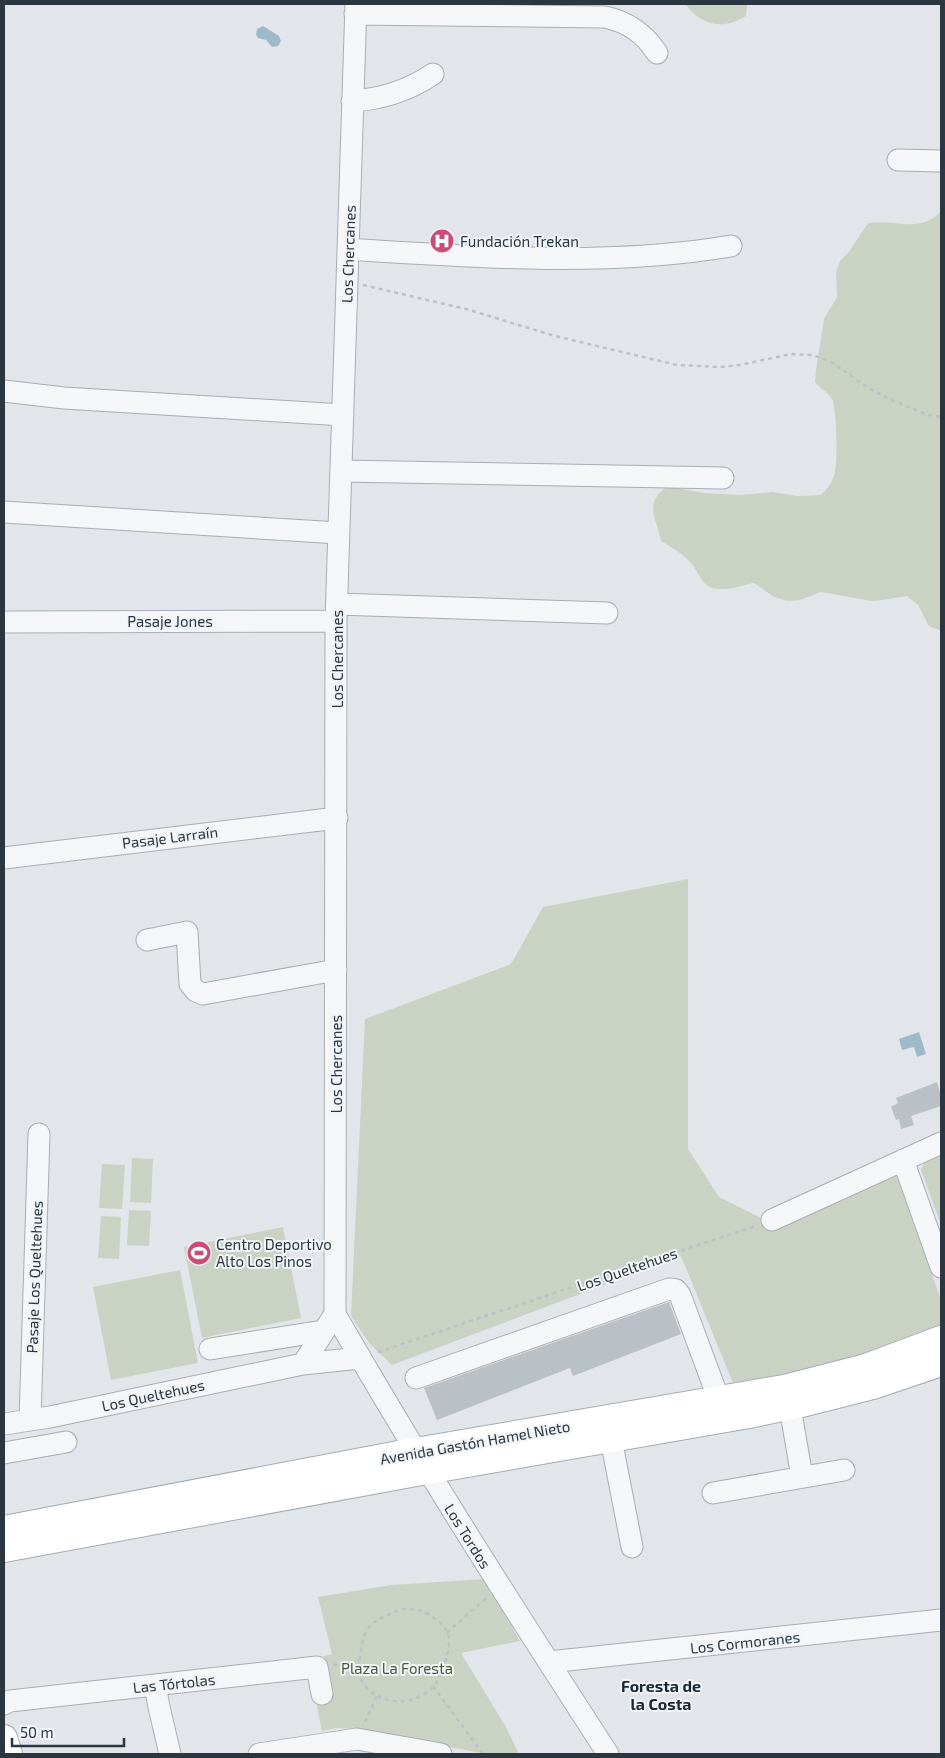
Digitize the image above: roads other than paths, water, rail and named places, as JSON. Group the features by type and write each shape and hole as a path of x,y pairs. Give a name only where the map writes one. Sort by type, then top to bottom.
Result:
{"main road":[{"name":"Avenida Gastón Hamel Nieto","path":"4,1549 421,1461 802,1384 866,1367 941,1339"},
{"name":"Avenida Gastón Hamel Nieto","path":"4,1529 421,1461 611,1439 790,1407 873,1386 941,1363"},
{"path":"4,1738 9,1754"}],"street":[{"path":"356,9 605,17 631,26 650,43 657,53"},
{"name":"Los Chercanes","path":"329,1322 336,970 337,612 356,9"},
{"path":"352,101 368,100 397,93 422,82 433,74"},
{"path":"898,160 941,161"},
{"path":"348,249 552,258 657,255 731,246"},
{"path":"4,391 64,398 343,415"},
{"path":"341,471 723,478"},
{"path":"4,512 339,533"},
{"name":"Pasaje Jones","path":"4,622 337,612 607,613"},
{"name":"Pasaje Larraín","path":"4,858 337,818"},
{"path":"147,940 187,932 190,984 196,991 203,994 336,970"},
{"name":"Pasaje Los Queltehues","path":"30,1420 39,1134"},
{"path":"772,1220 941,1143"},
{"path":"903,1160 941,1267"},
{"path":"416,1378 669,1288 676,1290 680,1296 719,1400"},
{"path":"210,1349 329,1322"},
{"path":"303,1364 329,1322"},
{"name":"Los Tordos","path":"329,1322 360,1358 421,1461 499,1586 608,1754"},
{"name":"Los Queltehues","path":"4,1424 50,1417 303,1364 360,1358"},
{"path":"790,1407 802,1478"},
{"path":"611,1439 632,1547"},
{"path":"4,1453 66,1442"},
{"path":"714,1493 844,1470"},
{"name":"Los Cormoranes","path":"549,1662 941,1620"},
{"name":"Las Tórtolas","path":"4,1704 10,1701 317,1667 322,1694"},
{"path":"155,1685 158,1707 170,1754"},
{"path":"259,1754 357,1739 441,1754"}],"water":[{"path":"263,26 279,36 281,41 278,46 272,47 266,40 258,38 256,35 257,29"},
{"path":"919,1032 926,1054 917,1057 914,1047 902,1050 899,1039"}],"place":[{"name":"Fundación Trekan","path":"442,241"},
{"name":"Centro Deportivo Alto Los Pinos","path":"199,1253"}],"district":[{"name":"Foresta de la Costa","path":"661,1694"}],"park label":[{"name":"Plaza La Foresta","path":"397,1668"}]}
